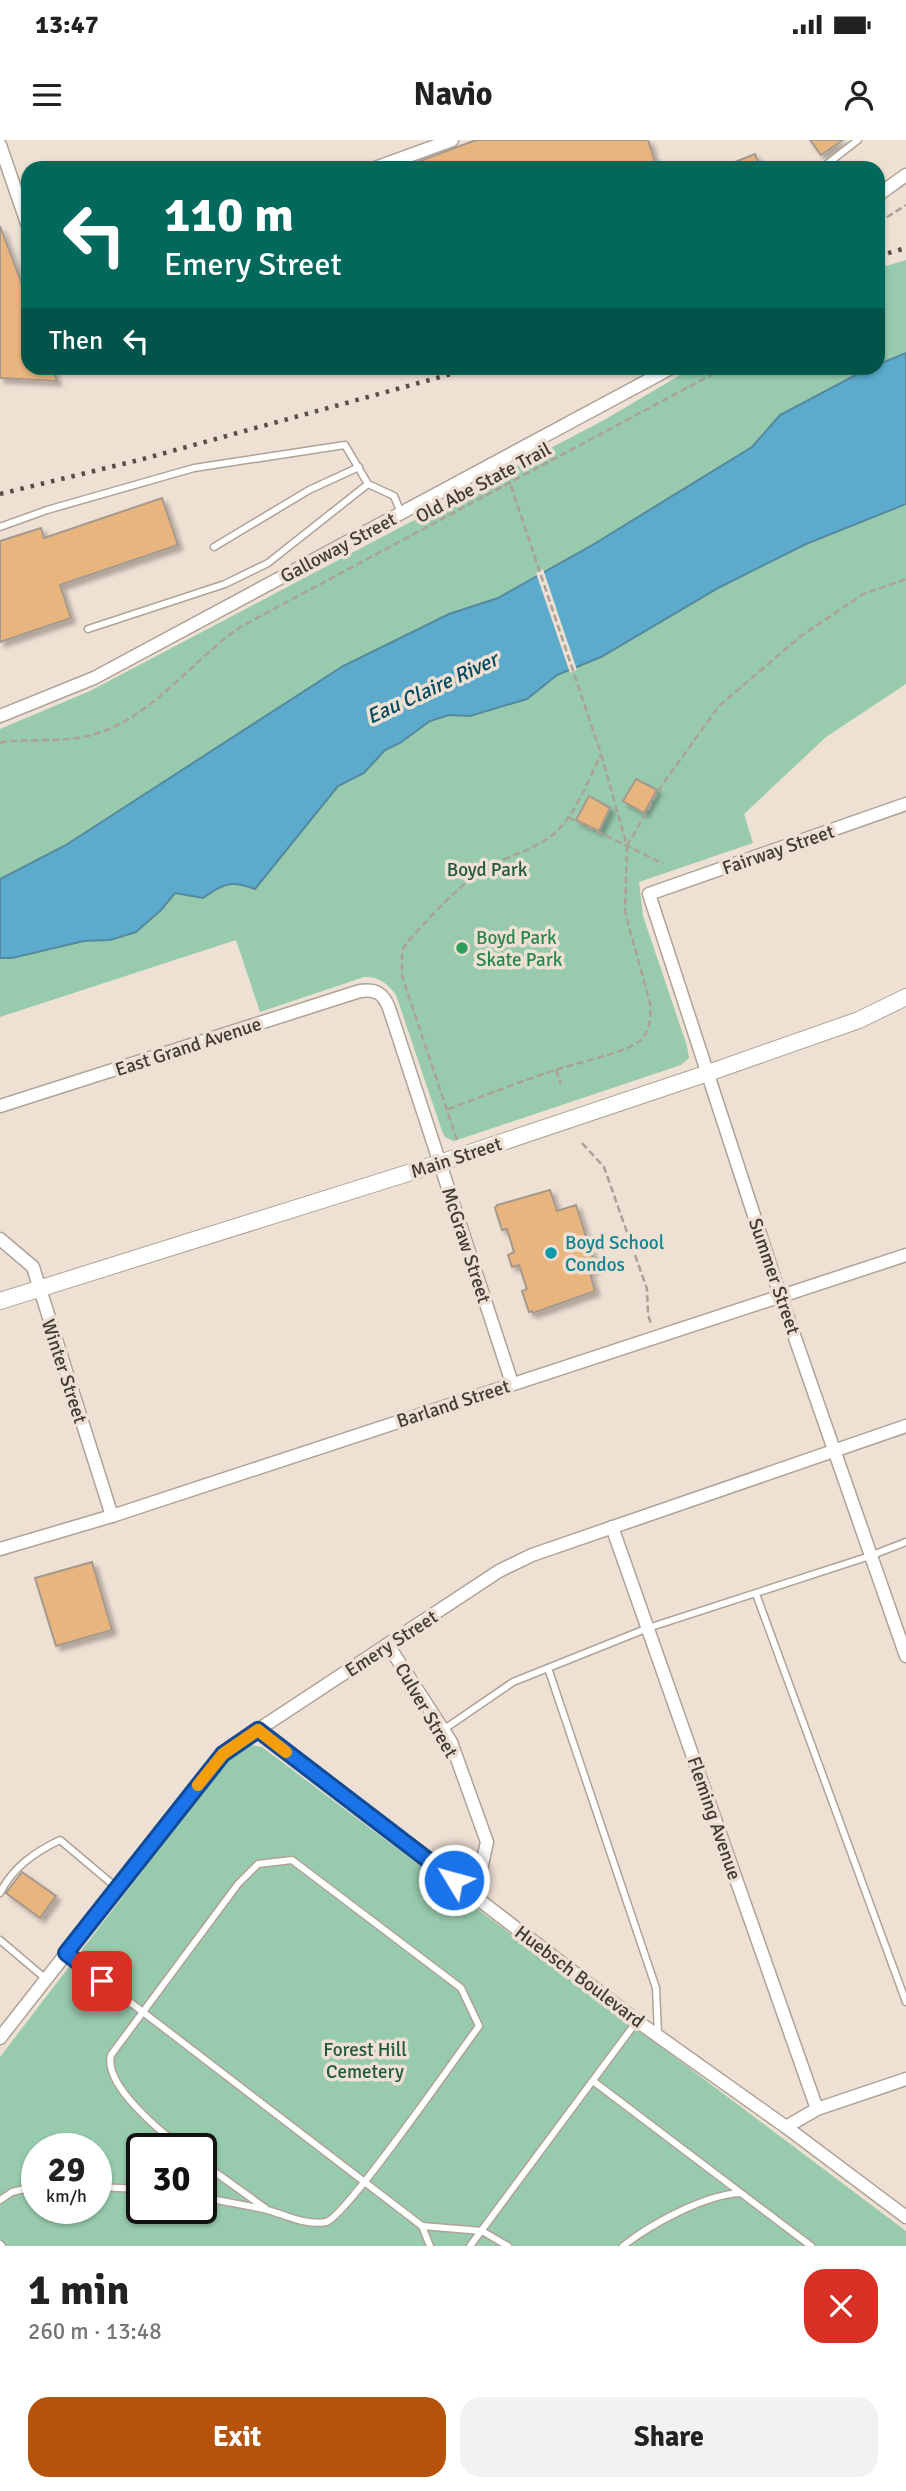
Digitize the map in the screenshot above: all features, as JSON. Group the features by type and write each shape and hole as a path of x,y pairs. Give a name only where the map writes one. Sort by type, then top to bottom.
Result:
{"street":[{"path":"394,161 452,140"},
{"path":"0,145 21,206"},
{"path":"885,190 906,175"},
{"name":"Galloway Street","path":"0,716 94,678 658,375"},
{"name":"Fairway Street","path":"649,894 906,804"},
{"name":"Summer Street","path":"649,894 780,1296 906,1656"},
{"name":"East Grand Avenue","path":"0,1106 360,991 377,991"},
{"name":"McGraw Street","path":"377,991 387,1002 512,1383"},
{"name":"Main Street","path":"0,1301 440,1163 859,1020 906,997"},
{"name":"Winter Street","path":"0,1240 33,1267 111,1516"},
{"name":"Barland Street","path":"0,1549 111,1516 906,1255"},
{"name":"Emery Street","path":"0,2038 223,1754 258,1730 499,1571 532,1555 906,1426"},
{"name":"Fleming Avenue","path":"612,1527 817,2109"},
{"name":"Culver Street","path":"388,1645 451,1742 487,1842 475,1896"},
{"name":"Huebsch Boulevard","path":"258,1730 637,2021 906,2217"},
{"path":"786,2127 817,2109 906,2079"}],"lane":[{"path":"831,161 858,140"},
{"path":"0,527 47,510 194,468 345,445 368,484 394,496 401,513"},
{"path":"214,547 309,490 359,467"},
{"path":"88,629 225,584 268,563 368,484"},
{"path":"443,1730 513,1682 649,1628 906,1542"},
{"path":"756,1594 906,2002"},
{"path":"548,1668 656,1988 658,2036"},
{"path":"0,1892 6,1880 29,1857 60,1840 117,1888"},
{"path":"165,2133 135,2108 110,2066 111,2055 238,1884 258,1864 292,1860 461,1988 479,2026 337,2216 329,2221 314,2222 217,2200"},
{"path":"0,1940 46,1979"},
{"path":"66,1953 422,2226 430,2246"},
{"path":"470,2246 637,2021"},
{"path":"593,2081 808,2245"},
{"path":"217,2174 267,2210"},
{"path":"0,2200 21,2190"},
{"path":"623,2246 645,2230 708,2199 740,2193"},
{"path":"422,2226 482,2231 508,2246"}],"path":[{"path":"885,218 906,205"},
{"name":"Old Abe State Trail","path":"0,743 80,737 119,724 149,705 211,649 242,626 711,375"},
{"path":"448,1109 630,1046 643,1038 649,1026 650,1003 625,912 627,846 601,752 510,483"},
{"path":"627,846 662,785 719,706 801,636 863,594 906,579"},
{"path":"457,1140 405,986 401,964 402,951 426,922 485,869 544,842 568,817 601,752"},
{"path":"568,817 664,864"},
{"path":"556,1070 561,1084"},
{"path":"582,1143 604,1167 647,1289 648,1315 655,1336"}],"green space":[{"path":"906,260 906,353 885,362 885,266"},
{"path":"680,375 856,375 780,415 752,447 594,544 498,598 449,614 343,666 66,845 0,879 0,729 90,691 604,420"},
{"name":"Boyd Park","path":"906,504 906,684 826,737 744,814 753,843 639,882 643,916 687,1046 689,1058 681,1065 454,1141 445,1137 442,1131 396,995 386,984 379,979 364,977 260,1012 236,940 0,1017 0,958 12,958 84,941 110,940 161,910 175,893 203,898 228,884 240,884 255,889 338,786 364,773 385,750 400,743 430,721 449,715 470,716 527,699 557,675 601,657 720,587 806,544"},
{"name":"Forest Hill Cemetery","path":"251,1745 262,1747 906,2231 906,2246 0,2246 0,2057 228,1759 240,1748"}],"water":[{"name":"Eau Claire River","path":"906,353 906,504 806,544 720,587 601,657 557,675 527,699 470,716 449,715 430,721 400,743 385,750 364,773 338,786 255,889 240,884 228,884 203,898 175,893 161,910 136,932 110,940 84,941 12,958 0,958 0,879 66,845 343,666 449,614 498,598 594,544 752,447 780,415 856,375 885,375 885,362"}],"pier":[{"path":"543,569 577,670 570,673 536,573"}],"building":[{"path":"476,140 648,140 655,161 420,161"},
{"path":"810,140 843,140 821,155"},
{"path":"755,154 758,161 737,161"},
{"path":"0,226 21,282 21,375 55,375 57,381 0,378"},
{"path":"162,498 178,545 60,585 71,618 0,642 0,541 41,528 44,538"},
{"path":"636,779 657,790 644,813 623,801"},
{"path":"589,796 610,808 599,831 576,820"},
{"name":"Boyd School Condos","path":"550,1190 557,1211 576,1205 596,1268 589,1270 595,1291 533,1313 529,1312 522,1291 527,1289 519,1265 512,1267 508,1255 514,1252 507,1229 502,1230 495,1208 497,1205"},
{"path":"92,1562 112,1630 56,1646 35,1578"},
{"path":"22,1872 56,1896 40,1918 6,1893"}],"railway":[{"path":"885,254 906,248"},
{"path":"0,494 143,459 448,375"}],"slow traffic":[{"path":"198,1785 223,1754 258,1730 286,1752"}],"place":[{"name":"Boyd Park Skate Park","path":"462,948"},
{"name":"Boyd School Condos","path":"551,1253"}],"route":[{"path":"102,1981 66,1953 223,1754 258,1730 454,1880"}]}
